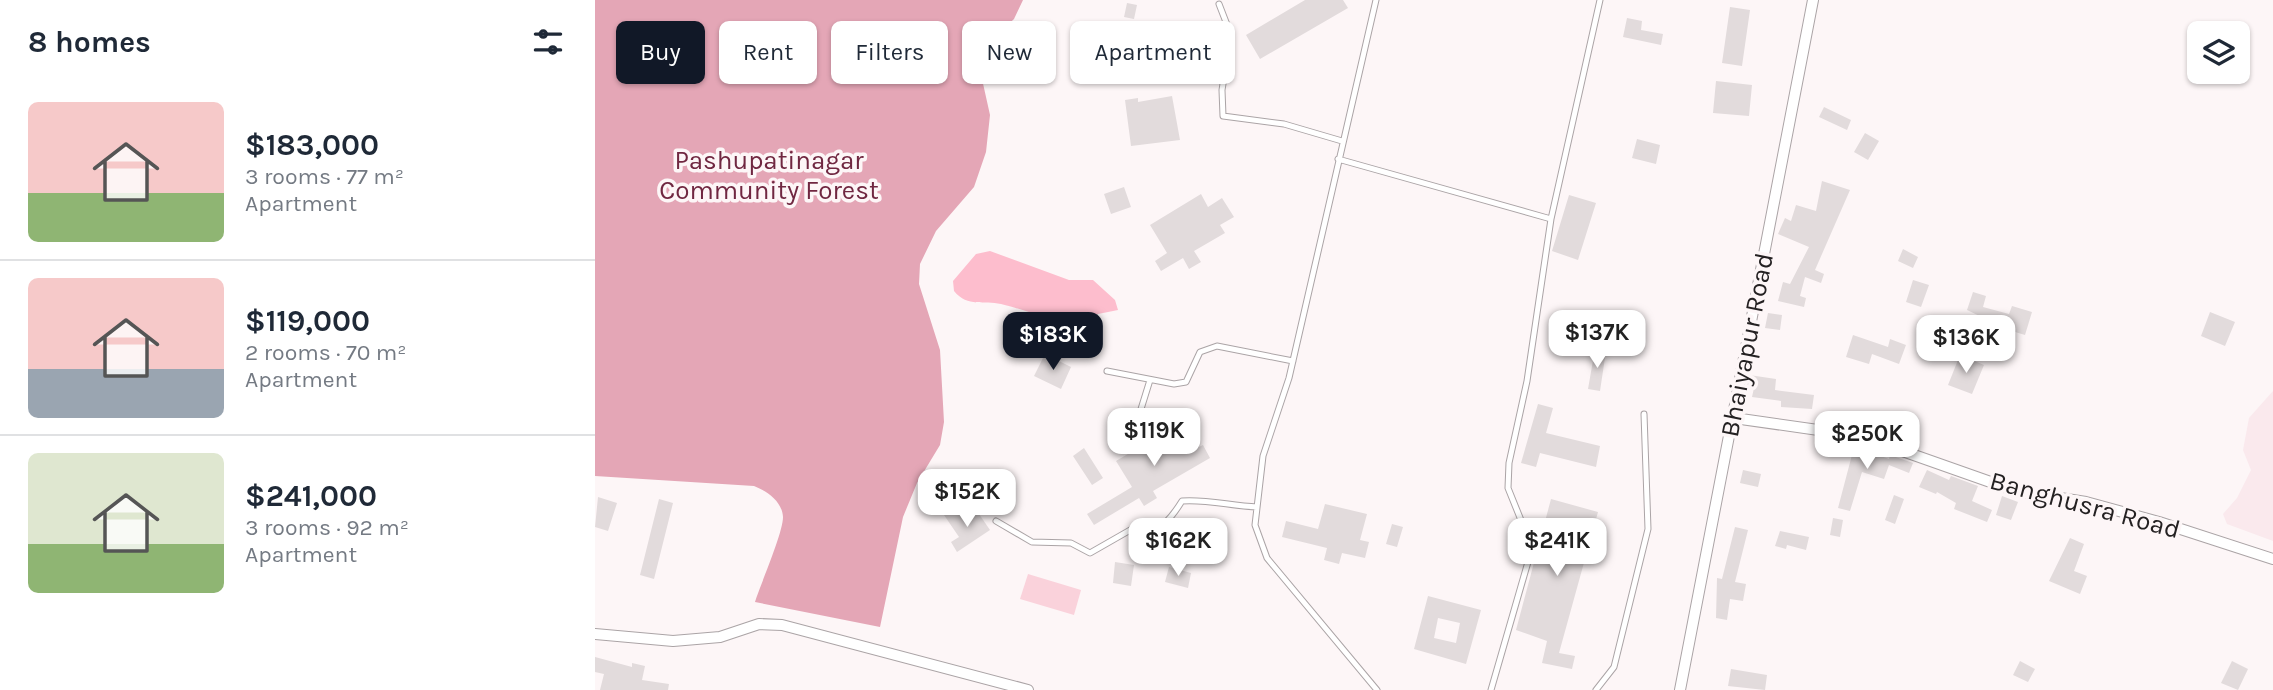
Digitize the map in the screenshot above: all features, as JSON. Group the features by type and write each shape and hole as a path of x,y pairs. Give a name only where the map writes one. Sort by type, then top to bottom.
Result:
{"street":[{"name":"Bhaiyapur Road","path":"1680,690 1813,0"},
{"name":"Banghusra Road","path":"1734,418 1860,436 2016,491 2086,502 2159,522 2273,559"},
{"path":"595,634 673,641 720,637 759,624 782,625 1028,690"}],"lane":[{"path":"1376,0 1293,361 1263,456 1255,525 1267,558 1377,690"},
{"path":"1491,690 1530,555 1528,535 1508,488 1509,463 1527,381 1551,219 1600,0"},
{"path":"1219,4 1231,35 1221,90 1223,116 1284,124 1342,141"},
{"path":"1338,159 1551,219"},
{"path":"1107,371 1174,384 1186,382 1200,352 1217,346 1293,361"},
{"path":"1132,438 1150,380"},
{"path":"1596,690 1614,667 1648,529 1644,414"},
{"path":"996,522 1032,542 1071,543 1090,553 1139,525 1144,533 1156,531 1171,518 1182,501 1203,499 1231,506 1257,507"}],"shaded area":[{"path":"990,251 1069,280 1093,280 1115,300 1118,310 1083,317 1066,327 1008,306 965,300 954,291 953,281 976,254"},
{"path":"2273,391 2273,541 2227,524 2223,514 2237,498 2251,470 2243,450 2249,418"},
{"path":"1028,574 1081,590 1074,615 1020,599"}],"green space":[{"name":"Pashupatinagar Community Forest","path":"595,0 1023,0 1012,21 962,21 962,84 983,84 990,115 986,152 974,187 936,231 920,264 919,284 940,350 944,422 940,445 917,483 903,517 880,627 755,602 776,546 783,517 777,501 764,491 754,486 595,476"}],"building":[{"path":"1305,0 1343,0 1348,8 1260,59 1246,35"},
{"path":"1127,3 1137,5 1134,19 1124,17"},
{"path":"1730,7 1750,10 1742,66 1722,63"},
{"path":"1627,18 1642,21 1641,30 1663,34 1661,45 1623,37"},
{"path":"1716,81 1752,85 1749,116 1713,113"},
{"path":"1172,96 1180,140 1131,146 1125,100 1138,98 1138,102"},
{"path":"1824,107 1851,120 1847,130 1819,117"},
{"path":"1865,133 1879,141 1868,160 1854,152"},
{"path":"1637,139 1660,145 1656,164 1632,158"},
{"path":"1822,181 1850,190 1815,270 1824,274 1821,283 1805,277 1800,296 1806,298 1804,307 1778,301 1783,282 1790,284 1809,247 1778,234 1785,218 1791,221 1796,205 1816,211"},
{"path":"1124,187 1131,207 1111,214 1104,194"},
{"path":"1201,194 1208,207 1222,198 1234,217 1220,225 1225,233 1194,251 1201,262 1189,269 1183,258 1161,271 1155,261 1167,253 1150,225"},
{"path":"1569,195 1596,203 1578,260 1552,251"},
{"path":"1903,249 1918,257 1913,268 1898,261"},
{"path":"1913,280 1929,285 1921,307 1906,302"},
{"path":"1973,292 1986,296 1983,307 2009,314 2012,306 2032,312 2025,335 2002,328 2000,334 1987,331 1990,321 1967,310"},
{"path":"2210,312 2235,322 2225,346 2201,336"},
{"path":"1768,313 1782,315 1780,330 1765,328"},
{"path":"1853,335 1888,347 1890,339 1906,345 1899,364 1872,354 1869,364 1846,357"},
{"path":"1595,349 1606,351 1600,391 1588,389"},
{"path":"1045,354 1071,367 1061,389 1034,376"},
{"path":"1960,355 1984,365 1972,394 1948,385"},
{"path":"1749,375 1776,379 1775,390 1814,395 1812,409 1781,407 1781,401 1752,397 1754,388 1747,387"},
{"path":"1538,404 1553,408 1546,433 1600,446 1596,467 1540,453 1536,467 1521,463"},
{"path":"1184,421 1199,447 1203,445 1210,458 1153,491 1157,498 1144,506 1139,498 1094,525 1087,514 1132,487 1116,461"},
{"path":"1851,443 1868,447 1867,451 1889,459 1890,455 1913,463 1909,473 1889,465 1884,479 1862,472 1850,511 1838,508 1853,451 1849,450"},
{"path":"1084,448 1103,478 1092,485 1073,456"},
{"path":"1743,470 1761,474 1758,487 1740,483"},
{"path":"1927,470 1949,480 1951,476 1978,486 1972,501 1992,510 1987,522 1954,509 1956,503 1937,492 1936,494 1919,487"},
{"path":"1894,495 1904,499 1895,524 1885,520"},
{"path":"2002,496 2018,502 2011,520 1996,515"},
{"path":"598,497 617,503 608,531 595,527"},
{"path":"659,499 673,503 654,579 640,575"},
{"path":"1551,499 1598,512 1559,653 1575,656 1572,669 1542,663 1547,641 1516,630"},
{"path":"1325,504 1367,514 1360,540 1369,542 1365,558 1342,553 1339,564 1324,560 1327,548 1282,537 1286,521 1318,529"},
{"path":"979,514 990,530 957,552 951,542 959,537 944,515"},
{"path":"1833,518 1843,520 1840,537 1830,535"},
{"path":"1392,524 1403,527 1397,547 1386,544"},
{"path":"1735,527 1748,530 1735,582 1746,584 1743,601 1730,599 1727,620 1716,618 1717,578 1722,579"},
{"path":"1780,531 1809,537 1806,550 1787,545 1786,549 1775,546"},
{"path":"2070,538 2084,544 2074,571 2087,576 2080,594 2049,581"},
{"path":"1115,562 1134,565 1131,586 1113,583"},
{"path":"1169,567 1191,573 1188,588 1165,582"},
{"path":"1428,596 1481,610 1466,664 1414,649","holes":["1438,618 1460,623 1456,643 1434,638"]},
{"path":"595,657 632,667 632,663 645,666 642,680 669,684 668,690 600,690 604,674 595,672"},
{"path":"2020,661 2035,669 2028,682 2013,675"},
{"path":"2232,661 2248,669 2238,690 2221,683"},
{"path":"1731,669 1767,675 1765,690 1728,686"}]}
